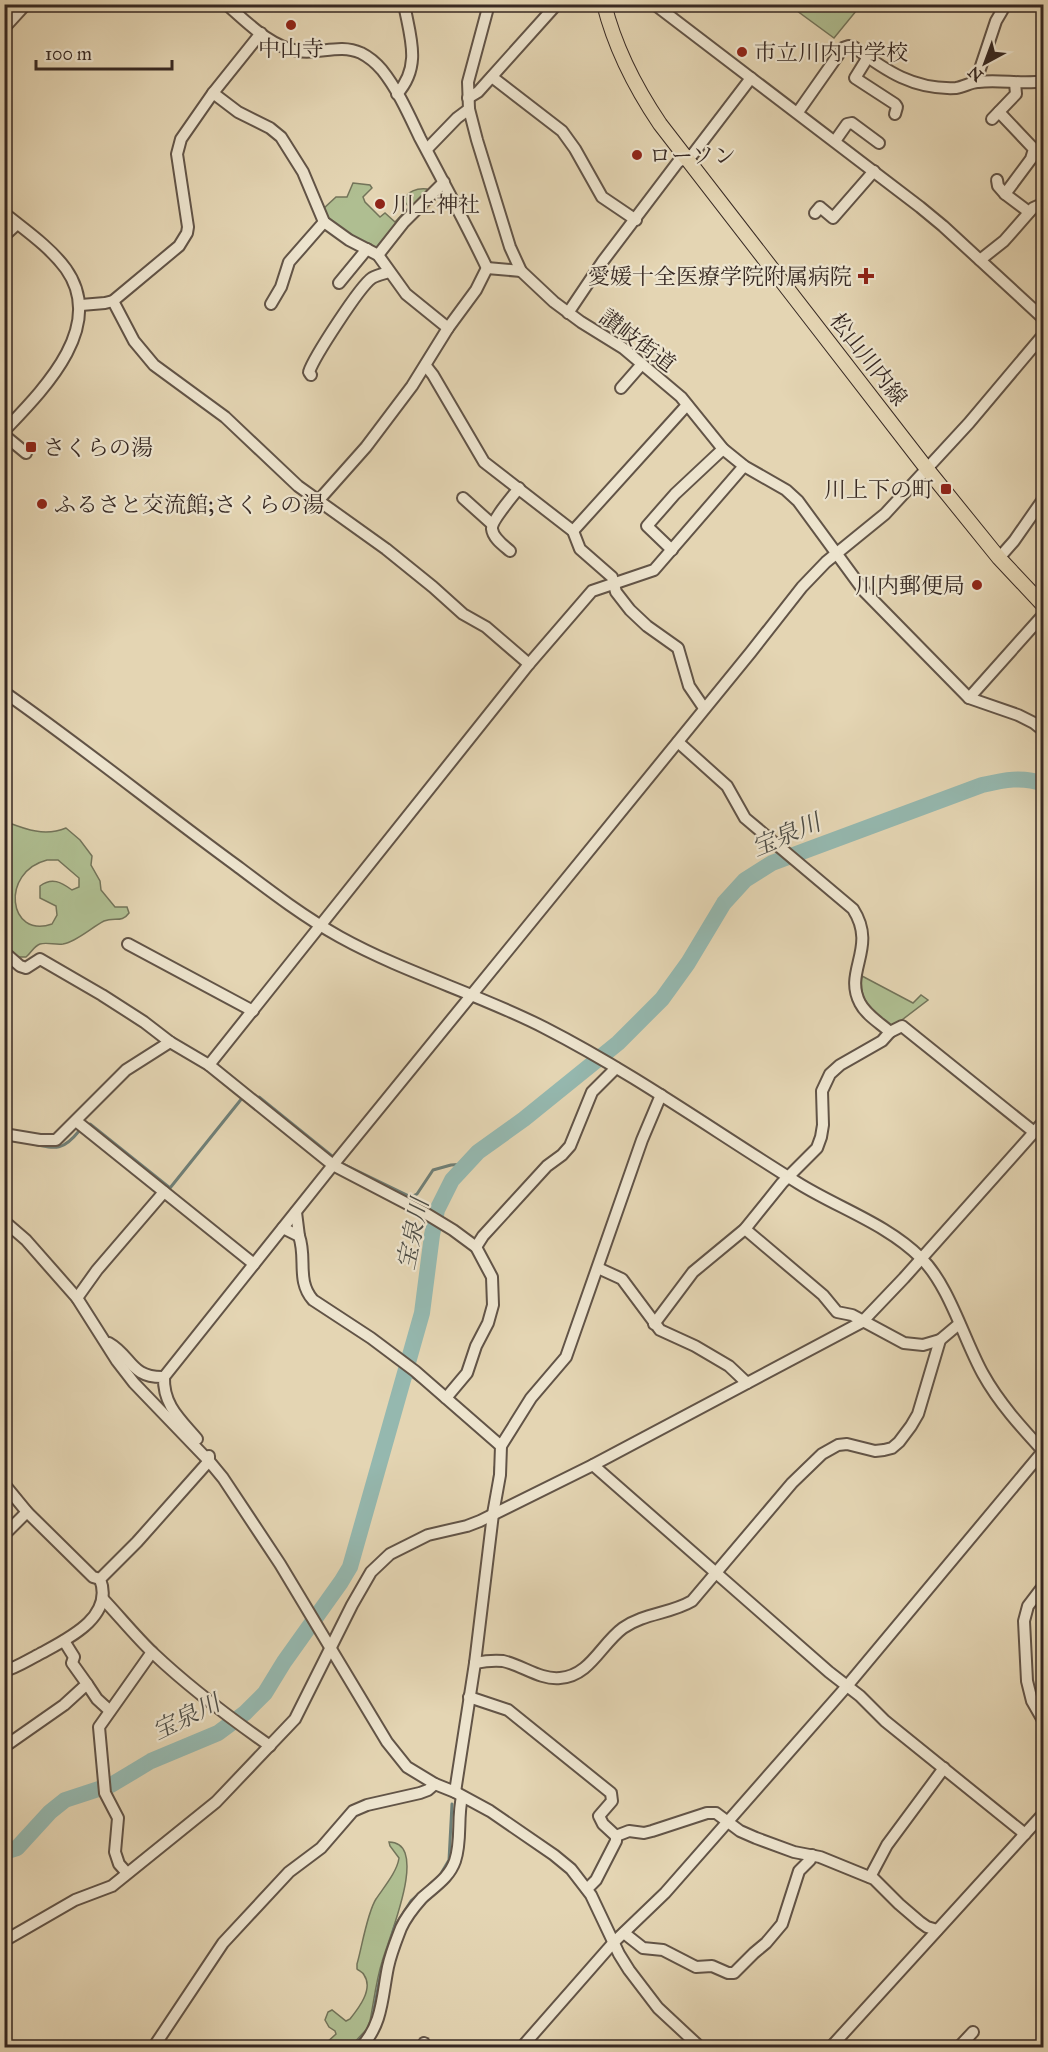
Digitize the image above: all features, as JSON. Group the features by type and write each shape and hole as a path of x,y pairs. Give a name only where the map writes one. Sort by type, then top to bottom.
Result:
{"main road":[{"name":"松山川内線","path":"604,4 614,39 633,81 660,124 927,469 999,558 1044,606"}],"street":[{"path":"4,28 26,4"},
{"path":"226,4 277,44 308,52 335,48 352,50 361,53 375,63 398,94 487,268"},
{"path":"398,94 414,58 404,4"},
{"path":"487,268 521,271 510,247 477,140 469,104 468,82 489,4"},
{"path":"427,149 557,4"},
{"path":"654,4 798,112 943,226 1044,319"},
{"path":"976,81 996,21 1006,4"},
{"path":"81,305 113,301 174,251 184,240 188,227 177,154 181,139 213,93 261,33"},
{"path":"798,112 843,48 849,46 854,47 891,74 913,83 949,88 969,85 976,81 1015,83 1044,81"},
{"path":"868,57 855,78 895,104 897,107 895,114"},
{"path":"492,77 562,132 576,149 602,197 636,220"},
{"path":"568,313 603,261 678,162 693,154 751,78"},
{"path":"1005,194 1031,165 1034,153 1033,146 996,115 1016,94 1015,83"},
{"path":"213,93 238,112 270,128 281,137 303,172 324,222 378,255 406,294 448,328"},
{"path":"835,141 847,124 852,123 879,143"},
{"path":"815,213 820,207 833,218 842,202 874,171"},
{"path":"997,180 998,186 1005,194 1029,212"},
{"path":"378,255 414,211 444,182"},
{"path":"980,260 1004,241 1033,208 1044,203"},
{"path":"4,213 65,268 78,291 81,305 77,333 71,345 46,383 4,433 26,453"},
{"path":"271,304 281,288 289,262 324,222"},
{"path":"4,236 17,224"},
{"path":"339,283 367,249"},
{"path":"318,501 366,447 426,366 448,328 476,290 487,268"},
{"name":"讃岐街道","path":"521,271 568,313 623,348 642,364 687,405 723,449 744,466 786,490 798,501 864,591 969,698 1018,715 1034,723 1044,732"},
{"path":"310,375 309,372 315,358 358,292 372,278 389,272"},
{"path":"113,301 134,341 148,359 225,417 298,486 386,549 434,587 463,614 486,627 529,664"},
{"path":"209,1461 207,1450 168,1403 164,1391 164,1377 802,587 885,514 969,423 1044,334"},
{"path":"621,388 642,364"},
{"path":"426,366 484,462 573,531 580,549 612,577 616,592 630,610 647,626 678,648 685,678 704,708"},
{"path":"573,531 687,405"},
{"path":"672,550 647,526 675,494 723,449"},
{"path":"209,1065 529,664 592,591 654,570 744,466"},
{"path":"492,524 519,488"},
{"path":"463,498 492,524 497,540 510,551"},
{"path":"999,558 1014,541 1044,498"},
{"path":"969,698 1044,614"},
{"path":"4,692 320,926 367,951 472,995 544,1028 591,1053 789,1177 892,1235 922,1258 938,1281 994,1391 1043,1451 847,1686 665,1893 614,1942 521,2048"},
{"path":"678,742 727,786 745,818 853,909 863,935 855,976 857,996 865,1011 890,1032"},
{"path":"128,944 253,1011"},
{"path":"4,952 20,966 26,968 40,959 136,1017 170,1042 209,1065 333,1165 425,1213 476,1247 492,1277 493,1305 467,1373 446,1398"},
{"path":"654,1324 693,1272 745,1228 817,1148 821,1137 822,1091 830,1074 840,1065 882,1041 890,1032 902,1026 1034,1132"},
{"path":"4,1134 40,1140 56,1140 126,1070 170,1042"},
{"path":"476,1247 483,1236 547,1166 570,1146 577,1133 591,1092 612,1066"},
{"path":"360,2048 374,2030 380,2016 390,1956 403,1925 408,1915 440,1884 453,1867 458,1851 459,1795 469,1697 500,1475 501,1446 538,1389 563,1363 661,1095"},
{"path":"76,1121 255,1264"},
{"path":"4,1941 75,1900 111,1886 216,1802 300,1712 363,1583 382,1561 403,1547 429,1535 467,1526 593,1465 862,1322 1044,1121"},
{"path":"77,1298 97,1270 164,1192"},
{"path":"296,1212 302,1243 304,1285 307,1294 326,1310 371,1338 415,1371 501,1446"},
{"path":"4,1221 27,1240 77,1298 101,1338 134,1383 223,1478 274,1554 399,1760 435,1784 490,1811 571,1869 587,1889 629,1970 658,2008 701,2048"},
{"path":"283,1228 299,1236"},
{"path":"745,1228 823,1295 837,1312 852,1315 904,1343 923,1344 940,1340 959,1324"},
{"path":"598,1268 622,1279 660,1330 695,1346 729,1366 747,1383"},
{"path":"101,1338 115,1346 141,1373 153,1378 164,1377"},
{"path":"475,1663 503,1661 547,1678 574,1676 629,1624 639,1619 674,1610 692,1601 792,1483 822,1454 838,1445 847,1444 875,1451 892,1448 899,1442 918,1414 940,1340"},
{"path":"100,1579 137,1542 209,1461"},
{"path":"593,1465 885,1721 1024,1834"},
{"path":"4,1484 27,1512 93,1577 100,1579"},
{"path":"4,1535 27,1512"},
{"path":"4,1671 64,1641 93,1618 103,1599 100,1579"},
{"path":"1044,1585 1028,1606 1024,1621 1027,1681 1032,1701 1044,1722"},
{"path":"103,1599 152,1652 228,1716 270,1746"},
{"path":"64,1641 74,1657 72,1663 97,1699 109,1710"},
{"path":"127,1873 119,1864 115,1852 118,1818 104,1788 98,1730 109,1710 152,1652"},
{"path":"4,1747 64,1705 87,1684"},
{"path":"469,1697 508,1710 608,1790 612,1801 599,1816 600,1820 616,1836"},
{"path":"870,1877 887,1845 944,1768"},
{"path":"153,2048 211,1959 234,1929 289,1872 321,1848 353,1811 367,1805 428,1790 435,1784"},
{"path":"616,1836 629,1831 652,1831 707,1813 716,1813 748,1835 794,1851 820,1857 870,1877 879,1882 891,1897 920,1922 937,1930"},
{"path":"830,2048 1044,1813"},
{"path":"587,1889 601,1871 614,1847 616,1836"},
{"path":"624,1933 643,1948 663,1950 696,1967 712,1966 734,1974 782,1924 799,1871 812,1856"},
{"path":"958,2048 973,2032"}],"green space":[{"path":"789,5 861,5 834,38"},
{"path":"353,183 370,185 372,188 363,197 365,202 380,217 385,213 395,222 409,207 404,201 410,193 423,189 429,192 382,247 373,251 327,220 322,210 336,197 347,197"},
{"path":"4,821 42,832 66,828 80,840 92,856 91,865 100,881 101,890 115,907 127,907 129,913 121,919 104,921 68,943 40,944 26,957 16,957 4,947","holes":["47,860 58,860 79,878 79,887 72,890 60,883 52,881 44,883 40,886 40,898 56,906 57,915 52,924 37,926 26,922 19,914 15,902 16,889 22,877 32,867"]},
{"path":"862,976 913,1003 921,995 928,1000 894,1026 889,1026 872,1010 864,998"},
{"path":"389,1842 401,1846 406,1858 407,1875 380,1969 370,2021 366,2030 350,2047 308,2047 325,2044 336,2034 325,2020 328,2012 332,2010 346,2021 350,2019 364,1998 367,1981 363,1973 357,1969 357,1964 365,1930 373,1905 393,1874 399,1858"}],"waterway":[{"name":"宝泉川","path":"4,1852 17,1848 50,1812 65,1800 111,1785 151,1761 218,1733 245,1713 265,1693 284,1662 341,1582 350,1567 422,1313 437,1210 452,1180 478,1152 524,1119 618,1043 662,999 688,963 724,903 745,880 772,863 982,785 1021,779 1044,784"},
{"path":"87,1128 90,1124 170,1188 243,1097"},
{"path":"259,1097 332,1156"},
{"path":"33,1144 59,1147 82,1131"},
{"path":"341,1163 411,1197 417,1194 433,1170 466,1164"},
{"path":"405,1371 421,1383"},
{"path":"494,1481 495,1467"},
{"path":"372,2020 381,1972 395,1926 411,1901 439,1877 449,1860 452,1804"},
{"path":"352,2048 367,2031"}],"place":[{"name":"中山寺","path":"291,25"},
{"name":"市立川内中学校","path":"742,52"},
{"name":"ローソン","path":"637,155"},
{"name":"川上神社","path":"380,204"},
{"name":"愛媛十全医療学院附属病院","path":"866,276"},
{"name":"さくらの湯","path":"31,447"},
{"name":"川上下の町","path":"946,489"},
{"name":"ふるさと交流館;さくらの湯","path":"42,504"},
{"name":"川内郵便局","path":"977,585"}]}
